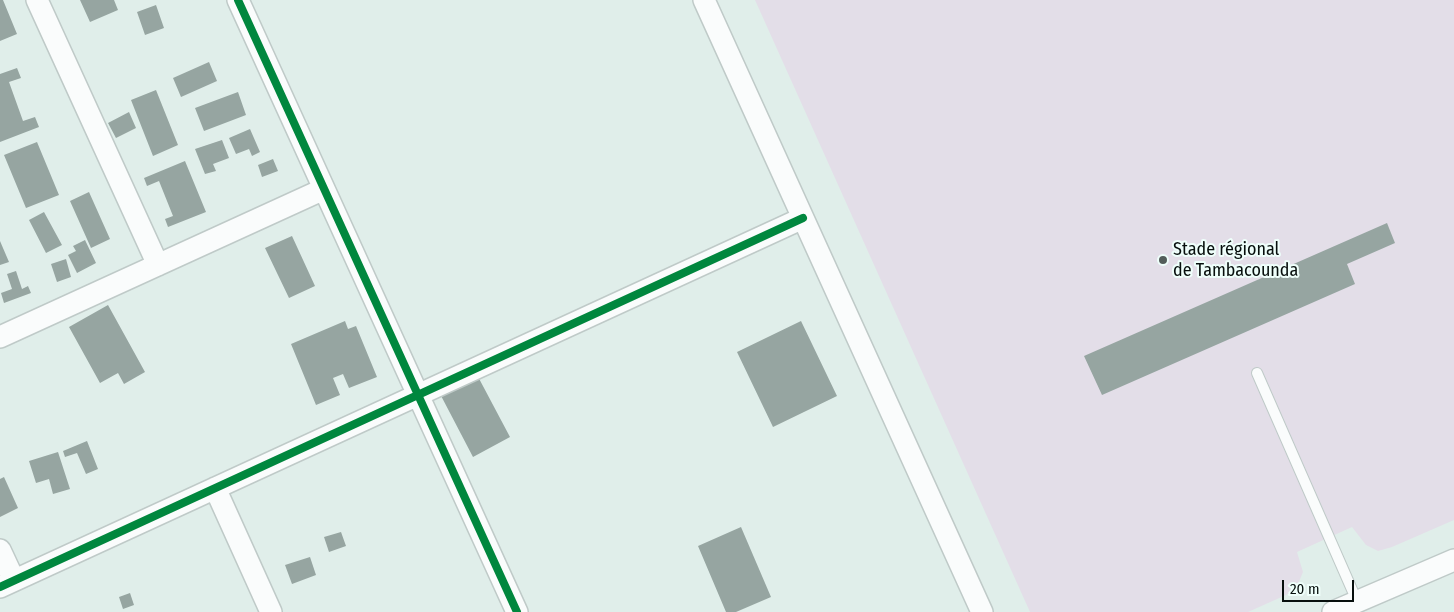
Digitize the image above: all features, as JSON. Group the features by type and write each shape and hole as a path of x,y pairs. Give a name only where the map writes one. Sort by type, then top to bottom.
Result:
{"street":[{"path":"37,0 158,265"},
{"path":"238,0 517,612"},
{"path":"704,0 982,612"},
{"path":"0,336 324,188"},
{"path":"0,550 7,584 803,218"},
{"path":"215,488 271,612"},
{"path":"1333,612 1454,560"}],"lane":[{"path":"1257,373 1357,601"}],"shaded area":[{"name":"Stade régional de Tambacounda","path":"755,0 1454,0 1454,520 1392,547 1378,551 1366,545 1352,527 1297,552 1303,572 1295,591 1248,612 1030,612"}],"building":[{"path":"0,0 3,0 17,34 0,41"},
{"path":"80,0 114,0 118,10 90,22"},
{"path":"156,5 164,28 145,35 137,12"},
{"path":"209,62 217,81 181,97 173,78"},
{"path":"17,68 21,78 9,82 23,121 35,117 39,127 0,142 0,74"},
{"path":"156,90 178,145 153,156 131,100"},
{"path":"238,92 246,115 204,131 195,108"},
{"path":"129,112 136,128 116,138 108,123"},
{"path":"250,129 260,152 252,156 249,149 236,154 229,138"},
{"path":"222,140 229,158 213,164 216,171 205,174 195,149"},
{"path":"37,142 59,195 26,208 4,155"},
{"path":"273,159 278,171 262,177 258,165"},
{"path":"185,161 206,212 168,227 165,219 173,216 159,181 147,186 144,178"},
{"path":"89,192 110,239 91,248 70,201"},
{"path":"44,212 62,245 46,253 29,220"},
{"path":"1387,223 1395,243 1347,264 1355,284 1102,395 1084,356"},
{"path":"292,236 315,286 289,298 265,248"},
{"path":"85,240 96,263 77,273 68,255 76,251 73,246"},
{"path":"0,241 9,262 0,265"},
{"path":"66,259 71,277 57,282 51,264"},
{"path":"16,271 22,289 28,286 31,293 4,303 1,293 12,289 7,274"},
{"path":"108,305 145,372 124,384 118,373 100,383 69,327"},
{"path":"345,321 348,329 356,326 377,377 349,388 343,374 333,378 340,395 316,405 291,344"},
{"path":"801,321 837,396 773,427 737,352"},
{"path":"475,371 510,437 473,457 438,390"},
{"path":"87,441 98,469 86,474 77,453 65,457 63,451"},
{"path":"58,452 70,489 53,494 49,479 36,483 29,461"},
{"path":"4,477 18,508 0,517 0,479"},
{"path":"741,527 771,597 736,612 726,612 698,546"},
{"path":"341,532 346,546 329,552 324,537"},
{"path":"310,557 316,575 292,584 285,565"},
{"path":"130,593 134,605 123,609 119,597"}],"cycle path":[{"path":"238,0 517,612"},
{"path":"0,587 803,218"}],"place":[{"name":"Stade régional de Tambacounda","path":"1163,260"}]}
